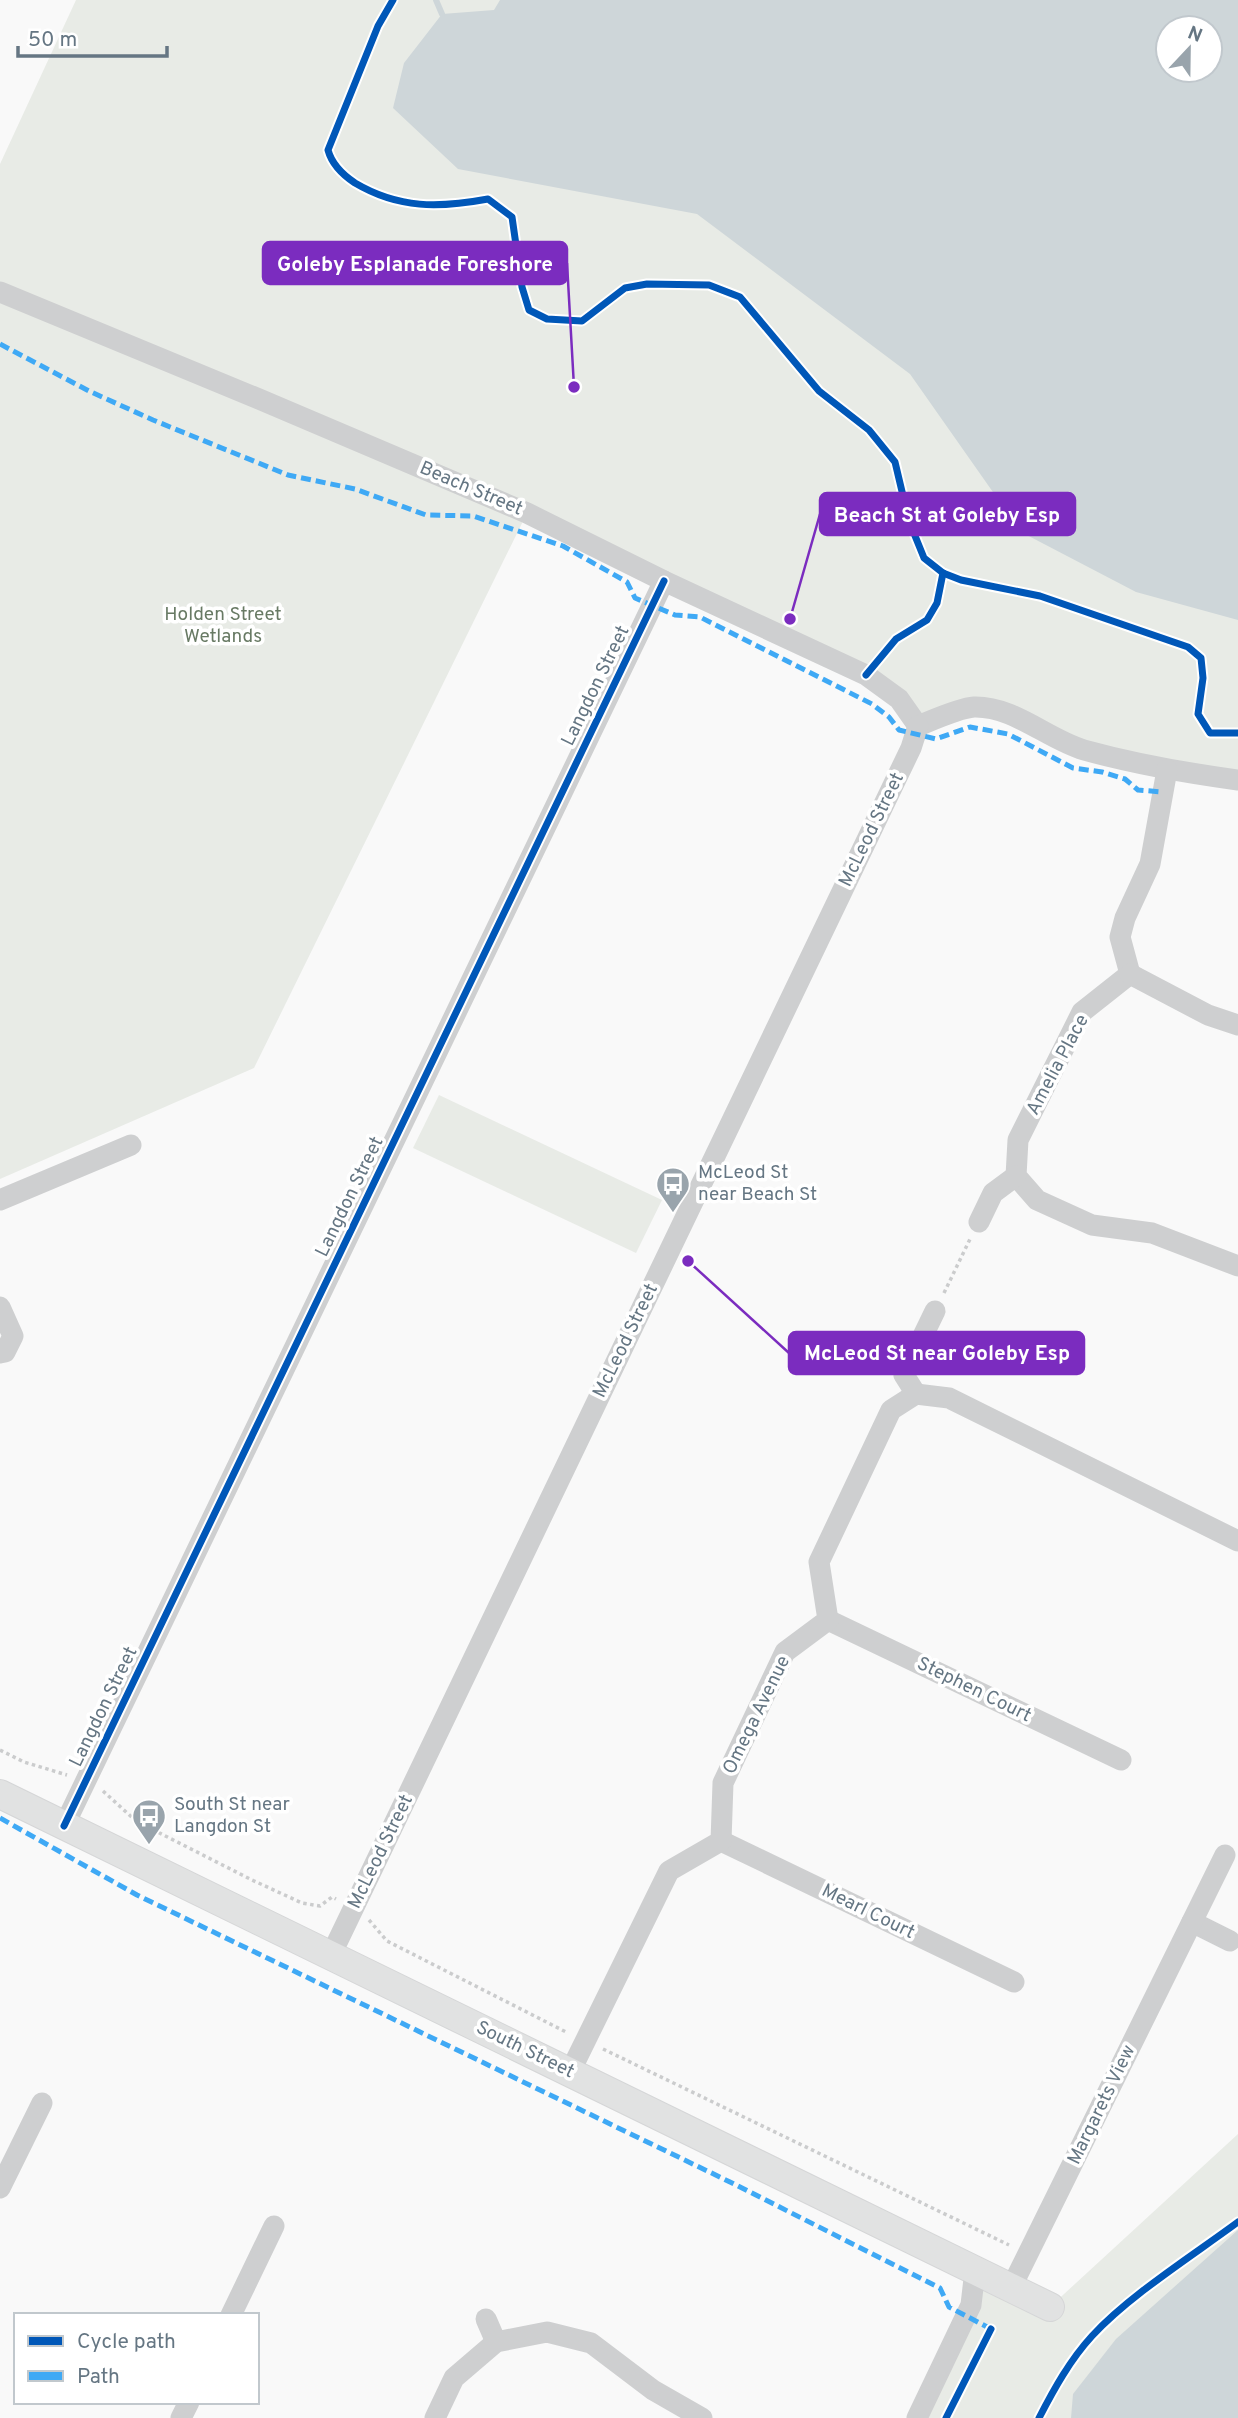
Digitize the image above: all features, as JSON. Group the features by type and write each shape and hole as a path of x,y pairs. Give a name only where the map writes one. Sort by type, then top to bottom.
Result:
{"street":[{"name":"Beach Street","path":"0,292 514,507 664,581 866,675 899,699 918,726"},
{"name":"Langdon Street","path":"64,1826 664,581"},
{"path":"918,726 972,707 1000,710 1082,749 1167,770 1238,780"},
{"name":"McLeod Street","path":"331,1955 911,748 918,726"},
{"path":"1167,770 1150,863 1125,918 1120,937 1130,974 1208,1015 1238,1025"},
{"name":"Amelia Place","path":"1016,1176 1018,1140 1082,1012 1130,974"},
{"path":"0,1200 131,1145"},
{"path":"979,1222 993,1193 1016,1176 1037,1200 1092,1225 1152,1233 1238,1266"},
{"path":"0,1307 13,1336 5,1352 0,1353"},
{"path":"916,1394 904,1375 935,1311"},
{"path":"828,1620 820,1562 891,1410 916,1394 949,1398 1238,1541"},
{"name":"Stephen Court","path":"828,1620 1121,1760"},
{"name":"Omega Avenue","path":"721,1842 723,1783 785,1652 828,1620"},
{"name":"South Street","path":"0,1794 1051,2307"},
{"path":"570,2072 668,1871 721,1842"},
{"name":"Mearl Court","path":"721,1842 1014,1982"},
{"name":"Margarets View","path":"1011,2288 1225,1855"},
{"path":"1192,1922 1230,1941"},
{"path":"0,2188 42,2103"},
{"path":"232,2313 274,2226"},
{"path":"916,2418 971,2305 975,2270"},
{"path":"486,2319 496,2343"},
{"path":"435,2418 454,2378 496,2343 547,2332 591,2343 688,2415"}],"path":[{"path":"935,1311 979,1222"},
{"path":"0,1750 24,1762 70,1776 102,1790 136,1821 302,1903 320,1906 332,1897 355,1906 387,1941 585,2042 624,2058 1028,2254"}],"green space":[{"name":"Holden Street Wetlands","path":"76,0 1238,0 1238,780 1167,770 1000,710 918,726 899,699 527,513 254,1068 0,1179 0,164"},
{"path":"439,1095 662,1200 636,1253 413,1148"},
{"path":"1238,2134 1238,2418 917,2418 975,2270 1051,2306"}],"shaded area":[{"path":"500,0 1238,0 1238,620 1136,592 1021,532 910,374 697,214 458,169 393,108 404,63 442,14 494,10"},
{"path":"1238,2230 1238,2418 1071,2418 1073,2394 1116,2339"}],"waterway":[{"path":"436,0 442,14"}],"marked path":[{"path":"0,344 89,391 288,475 355,489 426,515 473,516 563,546 627,582 635,598 675,615 700,617 872,704 889,717 899,730 936,739 970,727 1008,734 1073,768 1125,779 1138,790 1163,792"},
{"path":"0,1818 137,1895 730,2182 940,2288 949,2307 991,2329 988,2333"}],"cycle path":[{"path":"393,0 378,26 328,150 335,165 346,177 371,192 403,202 436,205 488,199 512,217 522,287 529,310 547,319 582,321 625,288 647,284 709,285 740,297 819,391 869,430 895,462 909,521 924,558 943,573 961,580 1040,596 1188,647 1201,658 1203,678 1198,714 1210,733 1238,733"},
{"path":"866,675 896,639 927,620 937,603 943,573"},
{"path":"64,1826 664,581"},
{"path":"1039,2418 1084,2345 1107,2321 1143,2291 1238,2222"},
{"path":"946,2418 991,2329"}],"place":[{"name":"Goleby Esplanade Foreshore","path":"574,387"},
{"name":"Beach St at Goleby Esp","path":"790,619"},
{"name":"McLeod St near Beach St","path":"673,1214"},
{"name":"McLeod St near Goleby Esp","path":"688,1261"},
{"name":"South St near Langdon St","path":"149,1846"}]}
